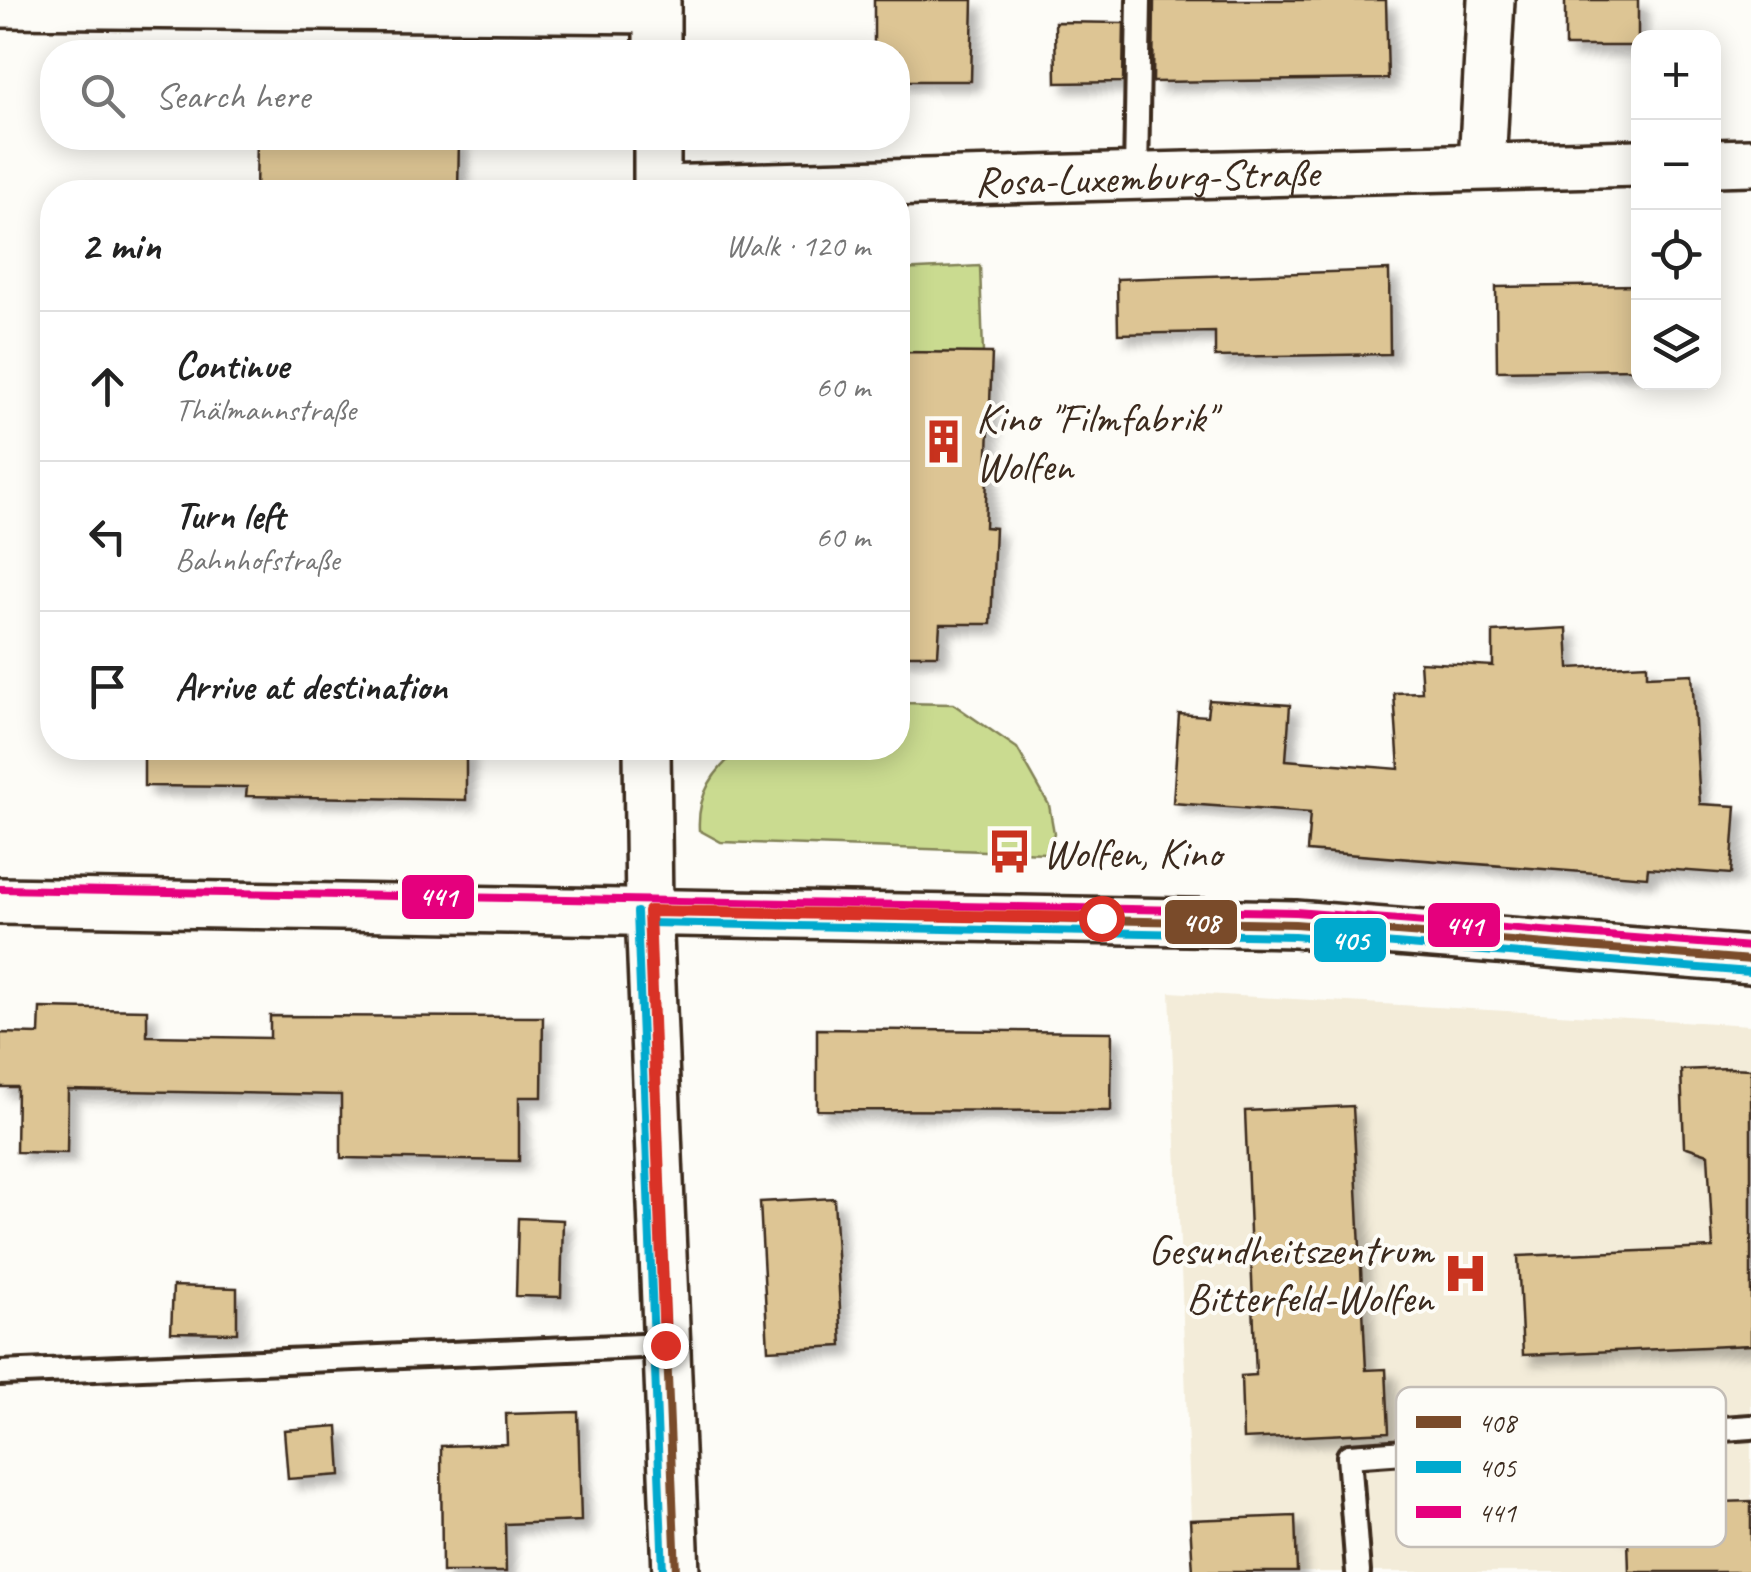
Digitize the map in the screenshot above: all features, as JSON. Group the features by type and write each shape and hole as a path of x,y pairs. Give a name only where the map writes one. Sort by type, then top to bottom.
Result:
{"street":[{"path":"1482,166 1491,0"},
{"path":"0,4 210,5 657,21"},
{"path":"657,150 657,180"},
{"path":"1721,162 1751,162"},
{"name":"Rosa-Luxemburg-Straße","path":"910,183 1631,164"},
{"path":"647,760 649,911 676,1572"},
{"path":"0,901 1295,924 1751,960"}],"lane":[{"path":"1136,175 1139,0"},
{"path":"0,1373 665,1345"},
{"path":"1726,1429 1751,1427"},
{"path":"1358,1572 1349,1456 1396,1453"}],"shaded area":[{"name":"Gesundheitszentrum Bitterfeld-Wolfen","path":"1170,992 1751,1025 1751,1572 1193,1572"}],"green space":[{"path":"980,266 983,353 910,352 910,269"},
{"path":"910,703 953,704 1017,748 1049,805 1054,833 1046,853 721,842 699,830 699,817 709,783 729,760 910,760"}],"building":[{"path":"874,0 973,0 971,81 910,81 910,40 874,40"},
{"path":"1154,0 1386,0 1388,79 1153,82"},
{"path":"1565,0 1638,0 1638,30 1631,30 1631,46 1565,46"},
{"path":"1055,22 1124,23 1123,82 1056,83"},
{"path":"257,150 459,150 458,180 256,180"},
{"path":"1389,270 1390,354 1215,357 1215,332 1118,334 1117,279"},
{"path":"1631,285 1631,369 1497,371 1496,287"},
{"name":"Kino \"Filmfabrik\" Wolfen","path":"910,352 992,353 985,527 995,528 991,624 940,624 938,655 910,655"},
{"path":"1567,628 1569,668 1647,664 1647,676 1692,674 1700,804 1736,806 1731,874 1648,868 1647,877 1307,851 1310,813 1173,803 1179,714 1207,716 1209,700 1290,705 1286,760 1399,769 1394,693 1422,692 1420,662 1493,666 1493,632"},
{"path":"144,760 466,760 466,800 246,796 247,787 144,786"},
{"path":"40,1008 147,1010 147,1036 270,1038 270,1016 543,1017 542,1097 519,1097 519,1161 341,1158 341,1095 68,1090 67,1153 16,1152 17,1087 0,1087 0,1033 39,1034"},
{"path":"817,1029 1112,1032 1111,1111 817,1110"},
{"path":"1751,1069 1751,1345 1523,1355 1518,1256 1713,1248 1708,1154 1684,1146 1681,1070"},
{"path":"1353,1106 1366,1370 1386,1369 1389,1432 1243,1439 1241,1376 1256,1375 1245,1111"},
{"path":"834,1198 842,1346 768,1350 760,1202"},
{"path":"518,1218 563,1220 561,1297 516,1296"},
{"path":"173,1286 237,1288 237,1333 171,1332"},
{"path":"578,1412 581,1521 505,1524 506,1572 442,1572 441,1446 507,1444 506,1414"},
{"path":"338,1426 341,1475 288,1479 284,1430"},
{"path":"1751,1501 1751,1572 1629,1572 1628,1547 1726,1547 1726,1502"},
{"path":"1295,1516 1297,1572 1193,1572 1190,1520"}],"transit line":[{"name":"441","path":"0,889 1295,912 1751,947"},
{"name":"408","path":"649,911 1295,924 1751,960"},
{"name":"408","path":"649,911 676,1572"},
{"name":"405","path":"637,912 663,1572"},
{"name":"405","path":"649,923 1294,936 1750,972"}],"place":[{"name":"Kino \"Filmfabrik\" Wolfen","path":"943,441"},
{"name":"Wolfen, Kino","path":"1010,852"},
{"name":"Gesundheitszentrum Bitterfeld-Wolfen","path":"1466,1273"}],"route":[{"path":"665,1345 649,911 1101,918"}]}
